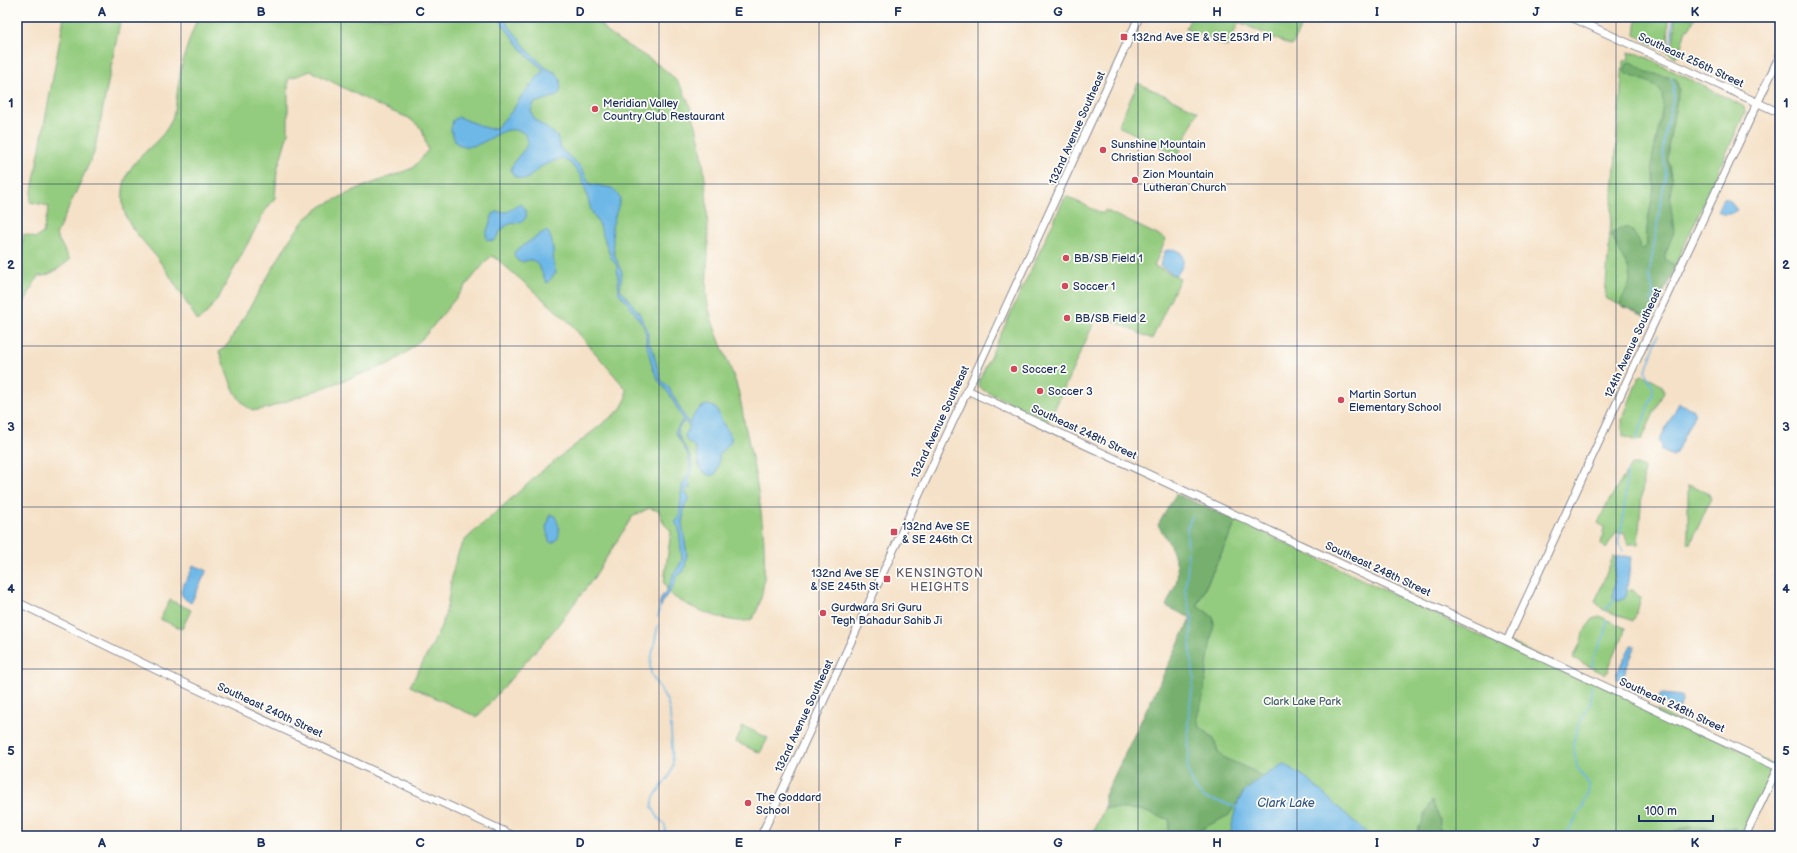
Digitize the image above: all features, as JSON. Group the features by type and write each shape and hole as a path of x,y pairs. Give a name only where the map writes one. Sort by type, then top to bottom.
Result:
{"main road":[{"name":"132nd Avenue Southeast","path":"761,836 930,466 1061,190 1139,17"},
{"name":"Southeast 256th Street","path":"1571,17 1780,113"},
{"name":"124th Avenue Southeast","path":"1507,641 1780,55"},
{"name":"Southeast 248th Street","path":"967,390 1779,768"},
{"name":"Southeast 240th Street","path":"17,602 175,679 514,836"},
{"path":"1745,836 1779,768"}],"green space":[{"path":"64,17 121,17 94,153 56,235 70,260 46,275 38,276 19,313 17,312 17,270 24,234 35,238 43,233 49,206 30,202"},
{"path":"198,17 595,17 608,32 660,66 677,81 691,108 701,149 707,214 708,255 706,287 708,305 740,397 758,493 762,523 764,579 760,602 752,619 735,621 724,619 690,606 671,594 664,582 671,531 664,524 659,511 649,508 632,517 593,579 554,630 477,717 410,686 442,624 454,566 457,556 466,539 542,471 620,410 626,399 626,389 569,322 492,256 487,260 424,337 407,352 389,364 268,408 253,410 246,406 241,401 232,385 219,352 228,344 290,239 305,219 322,206 357,189 413,168 428,150 422,129 409,118 381,107 311,71 288,79 288,133 277,171 275,198 265,211 220,295 206,314 198,321 162,265 127,220 124,209 123,188 128,173 138,159 163,134 172,119 183,60"},
{"path":"1191,17 1305,17 1292,46 1239,22 1227,47 1186,28"},
{"path":"1637,17 1669,17 1668,46 1673,48 1675,17 1695,17 1690,28 1686,29 1680,50 1676,57 1635,35"},
{"path":"1628,52 1639,54 1741,105 1744,107 1745,112 1651,319 1605,298 1623,61 1629,59"},
{"path":"1632,62 1647,72 1676,79 1679,89 1668,148 1668,160 1672,181 1670,197 1674,232 1665,255 1665,259 1673,264 1675,268 1651,319 1620,305 1629,285 1630,278 1627,266 1612,234 1620,228 1630,228 1637,238 1641,249 1647,246 1646,237 1654,188 1652,166 1663,106 1663,97 1658,88 1654,85 1626,74 1624,70 1627,64"},
{"path":"1138,83 1198,111 1178,155 1118,126"},
{"path":"1068,197 1103,214 1105,210 1166,239 1154,266 1180,278 1152,339 1098,314 1049,421 983,390 979,386 979,381 1064,199"},
{"path":"1642,375 1661,385 1664,391 1642,439 1636,441 1623,436 1622,420 1639,377"},
{"path":"1631,465 1637,465 1644,468 1638,544 1628,544 1624,533 1619,534 1617,531 1606,549 1601,544 1604,527 1598,523 1607,504"},
{"path":"1688,485 1708,493 1711,498 1691,543 1688,543"},
{"path":"1176,494 1237,520 1197,605 1213,617 1214,624 1203,698 1197,717 1200,727 1214,738 1218,752 1222,757 1252,770 1264,778 1243,793 1229,815 1198,831 1196,836 1167,836 1170,820 1140,810 1105,808 1105,795 1191,618 1166,606 1176,583 1177,568 1176,560 1170,545 1158,525"},
{"name":"Clark Lake Park","path":"1237,520 1504,647 1507,641 1778,767 1745,836 1092,836 1140,727"},
{"path":"1613,557 1616,557 1614,581 1626,596 1627,590 1633,590 1641,598 1633,621 1602,609 1595,602"},
{"path":"170,600 191,610 182,629 160,619"},
{"path":"1599,616 1625,628 1624,634 1608,672 1604,674 1573,658 1581,642 1583,632 1593,619"},
{"path":"743,726 768,738 760,753 736,742"},
{"path":"1432,801 1440,820 1439,836 1415,836"},
{"path":"1688,827 1737,828 1733,836 1662,836"}],"water":[{"path":"497,17 502,17 530,53 546,68 556,73 560,79 561,90 557,96 534,103 531,111 534,119 557,136 561,149 581,167 590,184 612,188 620,198 612,227 614,254 622,273 620,289 639,313 648,331 648,342 652,348 661,380 668,386 687,421 690,423 696,412 703,406 711,406 717,411 730,435 731,442 720,454 716,473 714,475 710,475 702,470 698,464 697,452 695,448 686,440 685,436 690,426 684,421 678,429 678,434 691,458 692,463 692,469 688,482 692,488 687,488 685,491 690,499 685,504 682,523 687,554 683,572 676,577 674,585 663,601 661,607 659,606 661,598 670,585 673,574 682,560 679,528 675,522 679,518 682,486 690,469 688,455 675,432 683,419 670,395 659,381 653,369 643,325 619,293 617,266 611,258 600,226 591,210 582,177 570,163 562,158 542,166 527,179 522,179 515,176 511,170 514,162 528,142 525,134 516,130 507,130 475,146 466,146 456,143 451,130 453,120 459,117 489,129 496,128 513,110 522,95 544,70 527,56"},
{"path":"1724,198 1729,200 1737,210 1728,214 1720,213 1718,211"},
{"path":"520,204 526,211 524,220 504,227 494,241 487,240 486,234 493,214 497,212 507,212"},
{"path":"545,231 548,232 552,242 556,273 547,283 536,262 529,260 519,262 514,256 515,251"},
{"path":"1174,249 1181,253 1183,259 1180,270 1175,275 1160,266 1165,251"},
{"path":"1679,403 1692,409 1695,413 1675,455 1673,456 1660,450 1662,446 1659,441"},
{"path":"550,514 555,516 559,531 558,538 552,543 549,541 546,527"},
{"path":"1616,557 1631,557 1626,596 1624,599 1618,600 1613,598"},
{"path":"193,565 206,570 206,572 191,603 183,597 181,591"},
{"path":"1631,645 1635,647 1622,679 1616,679 1617,673"},
{"path":"1660,695 1681,696 1682,701 1680,708 1678,709 1666,704 1665,700 1662,702 1659,701"},
{"name":"Clark Lake","path":"1284,764 1305,777 1370,836 1230,836 1236,809 1243,794 1251,786"}],"waterway":[{"path":"1671,45 1673,17"},
{"path":"1652,304 1653,291 1649,275 1666,172 1663,151 1665,133 1673,99 1674,85 1671,78"},
{"path":"1636,441 1653,393 1653,387 1647,377 1646,371 1658,335"},
{"path":"1623,551 1618,543 1623,520 1627,471"},
{"path":"1192,516 1187,528 1188,565 1185,591 1192,618 1190,651 1194,677 1188,720 1189,755 1187,768 1193,784 1202,797 1237,807"},
{"path":"1606,609 1615,599"},
{"path":"658,617 660,605"},
{"path":"1592,668 1593,658 1605,635 1607,621"},
{"path":"658,625 650,665 651,674 667,701 670,712 673,766 670,775 654,797 652,807 659,819 665,825 666,836"},
{"path":"1566,836 1584,803 1589,789 1589,784 1577,768 1573,743 1577,728 1591,702 1591,686"}],"place":[{"name":"132nd Ave SE & SE 253rd Pl","path":"1124,37"},
{"name":"Meridian Valley Country Club Restaurant","path":"595,109"},
{"name":"Sunshine Mountain Christian School","path":"1103,150"},
{"name":"Zion Mountain Lutheran Church","path":"1135,180"},
{"name":"BB/SB Field 1","path":"1066,258"},
{"name":"Soccer 1","path":"1065,286"},
{"name":"BB/SB Field 2","path":"1067,318"},
{"name":"Soccer 2","path":"1014,369"},
{"name":"Soccer 3","path":"1040,391"},
{"name":"Martin Sortun Elementary School","path":"1341,400"},
{"name":"132nd Ave SE & SE 246th Ct","path":"894,532"},
{"name":"132nd Ave SE & SE 245th St","path":"887,579"},
{"name":"Gurdwara Sri Guru Tegh Bahadur Sahib Ji","path":"823,613"},
{"name":"The Goddard School","path":"748,803"}],"district":[{"name":"KENSINGTON HEIGHTS","path":"940,580"}]}
